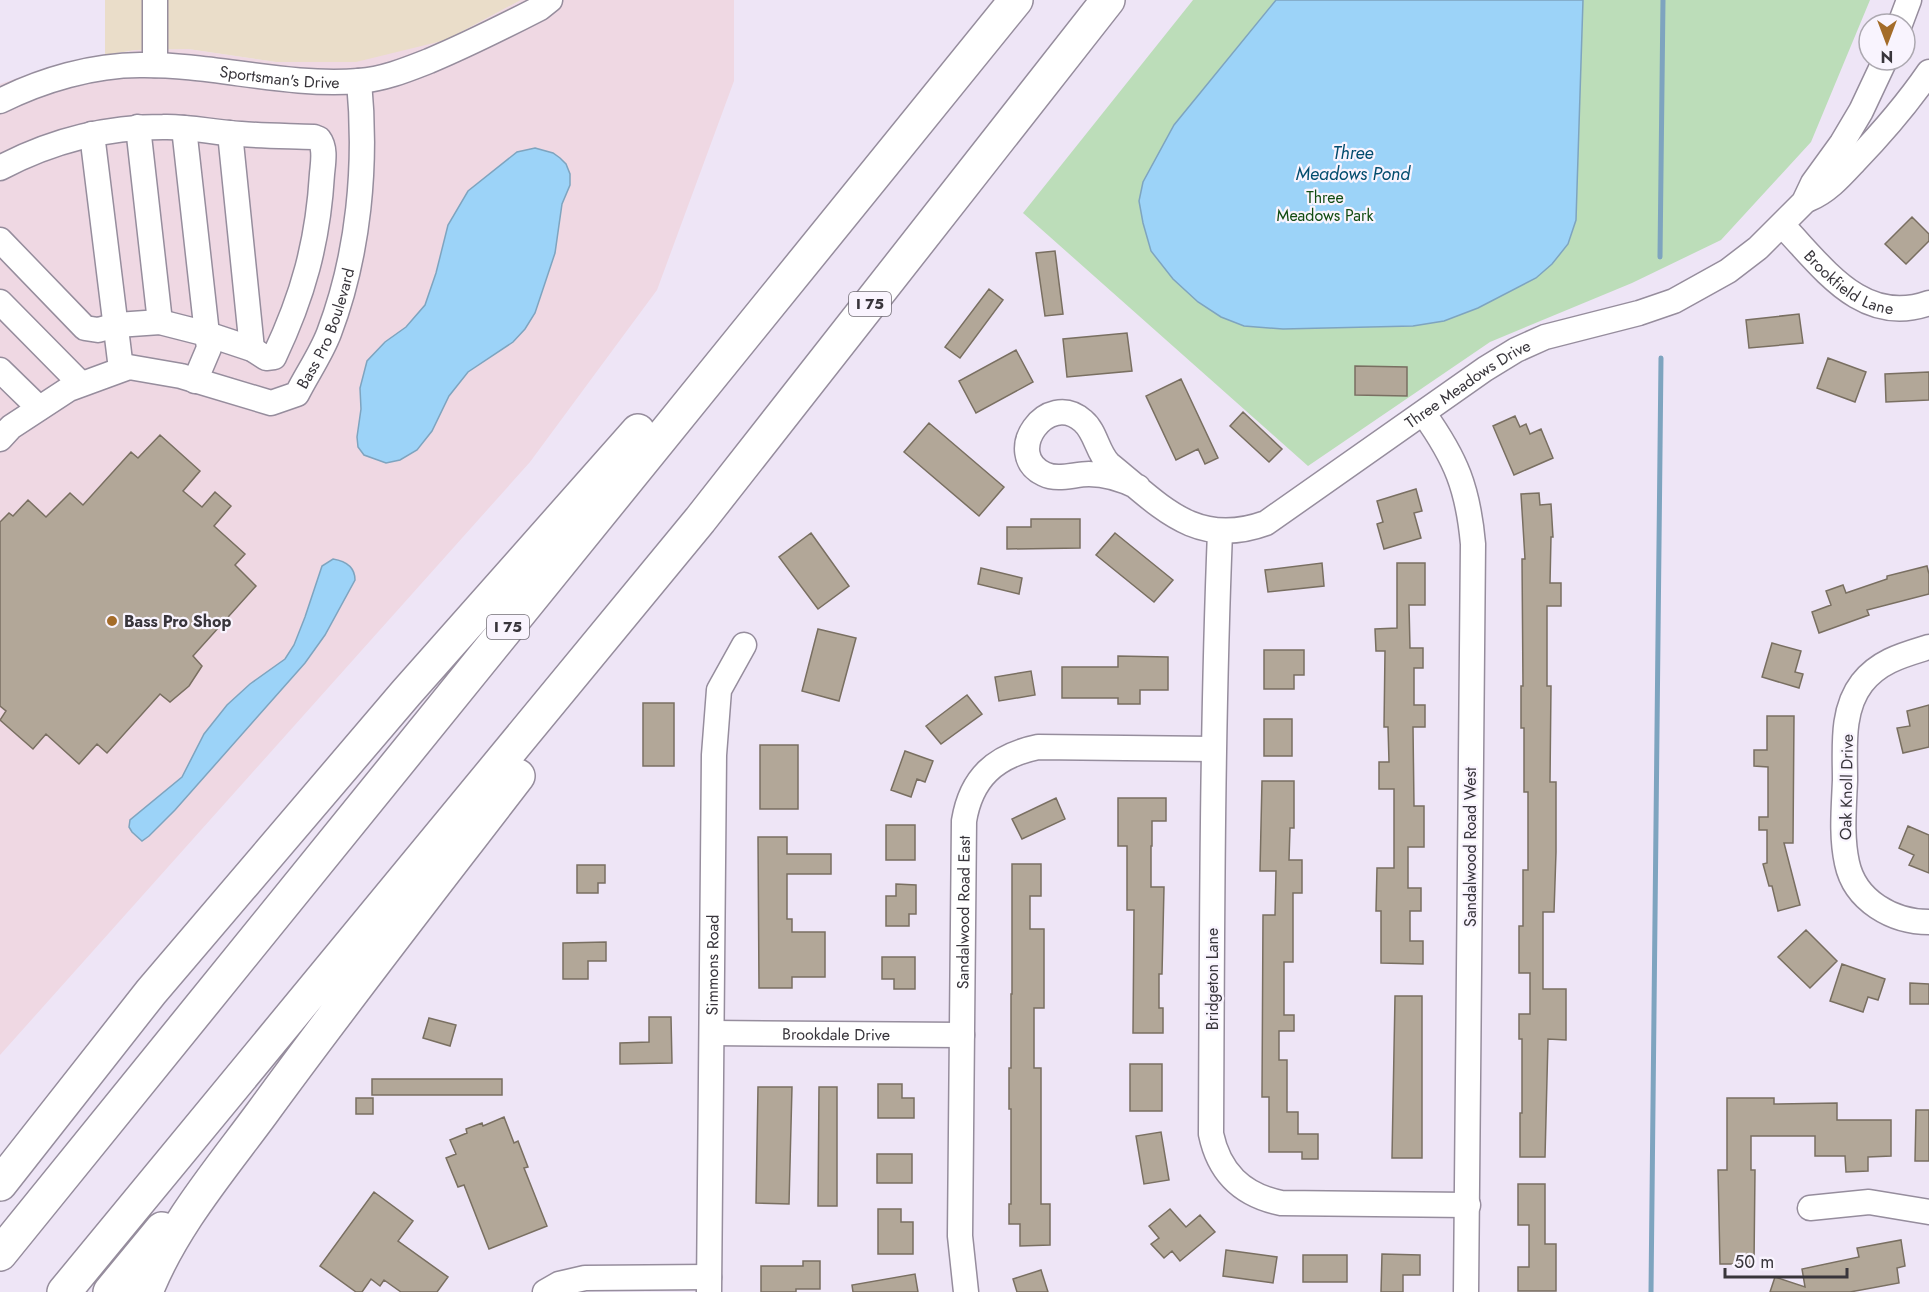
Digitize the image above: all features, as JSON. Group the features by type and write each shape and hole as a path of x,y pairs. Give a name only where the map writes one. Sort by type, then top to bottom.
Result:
{"highway":[{"name":"I 75","path":"0,1254 1016,0"},
{"name":"I 75","path":"64,1292 700,520 1108,0"},
{"path":"0,1184 151,992 406,693 740,317 806,257"},
{"path":"146,1292 169,1245 195,1204 285,1080 676,568 690,546 700,520"},
{"path":"110,1292 285,1080"}],"street":[{"path":"155,0 155,65"},
{"name":"Sportsman's Drive","path":"0,101 59,79 97,68 140,64 198,68 260,77 359,81 396,74 473,43 540,8 550,0"},
{"name":"Three Meadows Drive","path":"1138,487 1184,522 1200,529 1220,532 1248,530 1266,523 1515,350 1556,333 1639,313 1674,301 1707,285 1728,272 1758,248 1804,202 1813,183 1842,143 1861,111 1879,72"},
{"name":"Three Meadows Drive","path":"1804,202 1823,193 1874,142 1929,72"},
{"name":"Bass Pro Boulevard","path":"0,440 11,427 69,389 129,367 195,381 271,403 297,394 329,334 351,260 362,172 362,113 359,81"},
{"path":"138,128 160,322"},
{"path":"0,168 40,149 92,134 138,128 184,128 230,133 314,137 322,143 323,149 320,209 309,270 274,357 266,358 252,349 160,322 117,325 98,330 86,328 0,240"},
{"path":"184,128 209,348 195,381"},
{"path":"230,133 252,349"},
{"path":"92,134 121,369"},
{"name":"Brookfield Lane","path":"1782,225 1837,281 1865,302 1891,309 1918,307 1929,303"},
{"path":"0,302 81,384"},
{"path":"1,373 39,408"},
{"name":"Sandalwood Road West","path":"1424,414 1448,449 1459,472 1466,495 1473,543 1466,1292"},
{"name":"Bridgeton Lane","path":"1220,532 1215,627 1213,749 1211,1134 1218,1159 1234,1181 1244,1189 1255,1196 1274,1201 1468,1205"},
{"name":"Simmons Road","path":"709,1284 714,754 719,690 744,645"},
{"name":"Oak Knoll Drive","path":"1929,647 1887,661 1868,675 1854,694 1847,717 1844,844 1851,876 1865,896 1884,912 1895,917 1907,921 1929,922"},
{"name":"Sandalwood Road East","path":"966,1292 960,1236 964,821 970,796 983,775 1002,759 1038,747 1213,749"},
{"name":"Brookdale Drive","path":"712,1033 962,1035"},
{"path":"1810,1208 1869,1202 1929,1212"},
{"path":"545,1292 559,1284 585,1278 657,1285 709,1284"}],"shaded area":[{"path":"105,0 521,0 446,40 356,62 276,62 188,49 136,50 105,55"},
{"path":"521,0 734,0 734,81 657,290 530,462 0,1055 0,84 57,65 136,50 188,49 276,62 446,40"}],"green space":[{"name":"Three Meadows Park","path":"1193,0 1870,0 1865,12 1857,12 1857,31 1811,142 1721,240 1632,283 1490,342 1308,466 1023,213"}],"water":[{"name":"Three Meadows Pond","path":"1276,0 1583,0 1576,220 1568,244 1552,264 1536,278 1478,308 1444,321 1413,326 1283,329 1244,326 1221,317 1198,302 1173,279 1151,251 1139,201 1143,182 1174,125"},
{"path":"535,148 553,153 566,164 570,174 570,185 562,204 555,253 535,313 513,342 468,372 449,396 432,431 417,450 400,460 386,463 364,455 358,447 357,437 361,409 360,388 367,361 385,342 406,327 425,305 448,225 468,191 517,152"},
{"path":"333,559 348,565 355,575 355,580 325,635 305,663 175,810 142,841 129,827 130,820 182,777 204,734 227,705 250,684 285,659 294,645 322,566"}],"building":[{"path":"1912,217 1929,234 1929,241 1906,264 1885,244"},
{"path":"1055,251 1063,314 1045,316 1036,253"},
{"path":"989,289 1003,300 960,358 945,347"},
{"path":"1799,314 1803,343 1749,348 1746,320"},
{"path":"1127,333 1132,371 1067,377 1063,339"},
{"path":"1016,350 1033,382 976,413 959,381"},
{"path":"1828,358 1866,372 1855,402 1817,388"},
{"path":"1355,366 1407,367 1407,396 1355,395"},
{"path":"1929,372 1929,400 1886,402 1885,374"},
{"path":"1181,379 1218,458 1205,464 1198,449 1176,460 1146,396"},
{"path":"1243,412 1282,449 1269,462 1230,426"},
{"path":"1515,416 1520,427 1526,424 1530,434 1541,429 1553,458 1514,475 1493,426"},
{"path":"929,423 1004,487 979,516 904,452"},
{"name":"Bass Pro Shop","path":"160,435 200,471 183,491 202,507 215,492 231,506 214,526 245,554 235,565 256,586 193,656 202,666 189,686 170,702 160,694 107,753 97,744 79,764 46,734 33,749 0,720 6,711 0,706 0,522 9,513 13,516 28,500 46,517 70,493 83,505 131,452 138,458"},
{"path":"1416,489 1422,511 1414,513 1421,538 1384,549 1377,524 1383,522 1377,501"},
{"path":"1539,493 1540,505 1551,504 1553,537 1551,537 1550,583 1561,583 1561,606 1547,606 1547,686 1551,686 1550,782 1556,782 1556,852 1554,912 1543,912 1543,989 1566,989 1566,1040 1548,1039 1545,1157 1520,1157 1522,1039 1519,1039 1519,1014 1530,1014 1530,973 1519,973 1519,926 1523,926 1523,870 1528,870 1528,792 1524,792 1524,728 1521,728 1522,559 1525,559 1521,494"},
{"path":"1031,519 1080,519 1080,548 1007,549 1007,527 1031,527"},
{"path":"811,533 849,586 818,609 779,557"},
{"path":"1115,533 1173,580 1154,602 1096,555"},
{"path":"1322,563 1324,586 1268,592 1265,570"},
{"path":"1397,563 1425,563 1425,605 1409,605 1410,648 1423,648 1423,668 1414,668 1414,705 1425,705 1425,727 1413,727 1414,806 1424,806 1424,847 1408,847 1408,888 1421,888 1421,911 1410,911 1410,941 1423,941 1423,964 1381,963 1381,911 1376,911 1377,868 1394,868 1394,789 1379,789 1379,762 1389,762 1388,727 1384,727 1385,651 1376,651 1375,629 1397,628"},
{"path":"1927,566 1929,594 1867,610 1869,615 1819,633 1812,612 1831,605 1826,591 1843,585 1846,593 1887,579 1887,576"},
{"path":"981,568 1022,578 1019,594 978,584"},
{"path":"818,629 856,638 839,701 802,691"},
{"path":"1772,643 1801,651 1795,672 1803,674 1799,688 1762,677"},
{"path":"1264,650 1304,650 1304,675 1294,675 1294,689 1264,689"},
{"path":"1118,656 1168,657 1168,690 1140,690 1140,704 1118,704 1118,698 1062,698 1062,667 1118,667"},
{"path":"1031,671 1035,695 999,701 995,677"},
{"path":"967,695 982,714 941,744 926,726"},
{"path":"643,703 674,703 674,766 643,766"},
{"path":"1929,705 1929,747 1903,753 1897,728 1910,726 1907,711"},
{"path":"1767,716 1794,716 1793,843 1784,843 1800,905 1778,911 1772,886 1769,886 1763,864 1767,863 1767,830 1759,830 1759,817 1768,817 1768,767 1754,766 1754,750 1767,750"},
{"path":"1264,719 1292,719 1292,756 1264,756"},
{"path":"760,745 798,745 798,809 760,809"},
{"path":"905,751 933,761 925,782 917,779 911,797 891,790"},
{"path":"1262,781 1294,781 1294,828 1290,828 1289,860 1302,860 1302,893 1293,893 1293,962 1284,962 1284,1015 1294,1015 1294,1031 1279,1031 1279,1060 1287,1060 1287,1112 1298,1112 1298,1134 1318,1134 1318,1159 1302,1159 1302,1152 1269,1152 1269,1097 1262,1097 1263,915 1275,915 1276,871 1260,871"},
{"path":"1056,798 1065,819 1022,839 1012,819"},
{"path":"1118,798 1166,798 1166,821 1152,821 1151,846 1151,887 1164,887 1162,974 1159,974 1159,1008 1163,1008 1163,1033 1133,1033 1134,910 1127,910 1127,846 1118,846"},
{"path":"886,825 915,825 915,860 886,860"},
{"path":"1908,826 1929,835 1929,873 1909,865 1914,855 1899,848"},
{"path":"758,837 787,837 787,854 831,854 831,874 787,874 787,919 792,919 792,932 825,932 825,977 792,977 792,988 759,988"},
{"path":"1012,864 1041,864 1041,896 1030,896 1030,929 1044,929 1044,1008 1034,1008 1034,1068 1041,1068 1041,1204 1050,1204 1050,1245 1020,1246 1020,1224 1009,1224 1009,1204 1011,1204 1009,1068 1011,1068"},
{"path":"577,865 605,865 605,883 598,883 598,893 577,893"},
{"path":"896,884 916,885 916,914 909,914 909,926 886,926 886,896 896,896"},
{"path":"1806,930 1837,961 1810,988 1778,957"},
{"path":"606,942 606,961 588,961 588,979 563,979 563,943"},
{"path":"882,957 915,957 915,989 894,989 894,979 882,979"},
{"path":"1842,964 1885,979 1878,1000 1868,997 1863,1012 1830,1001"},
{"path":"1910,983 1929,984 1929,1004 1910,1004"},
{"path":"1395,996 1422,996 1422,1158 1392,1158"},
{"path":"649,1017 671,1017 672,1063 620,1064 620,1043 649,1042"},
{"path":"429,1018 456,1025 450,1046 423,1038"},
{"path":"1130,1064 1162,1064 1162,1111 1130,1111"},
{"path":"372,1079 502,1079 502,1095 372,1095"},
{"path":"878,1084 902,1084 902,1098 914,1098 914,1118 878,1118"},
{"path":"758,1087 792,1087 789,1204 756,1203"},
{"path":"819,1087 837,1087 837,1206 818,1206"},
{"path":"356,1098 373,1098 373,1114 356,1114"},
{"path":"1727,1098 1774,1098 1774,1104 1837,1103 1837,1120 1891,1120 1891,1156 1868,1157 1868,1171 1846,1172 1845,1156 1815,1156 1815,1136 1751,1136 1751,1170 1755,1170 1754,1264 1720,1264 1718,1170 1727,1170"},
{"path":"1916,1110 1929,1110 1929,1161 1915,1161"},
{"path":"504,1117 514,1143 518,1141 528,1167 524,1168 547,1226 489,1249 464,1185 458,1187 446,1158 456,1154 450,1140 467,1133 466,1129 482,1123 483,1126"},
{"path":"1161,1132 1169,1180 1144,1184 1136,1136"},
{"path":"877,1154 912,1154 912,1183 877,1183"},
{"path":"1518,1184 1545,1184 1545,1244 1556,1244 1556,1291 1518,1291 1518,1267 1529,1267 1529,1225 1518,1225"},
{"path":"374,1192 413,1221 398,1241 448,1277 437,1292 401,1292 384,1280 380,1286 371,1279 362,1292 356,1292 320,1266"},
{"path":"878,1209 901,1209 901,1222 913,1222 913,1254 878,1254"},
{"path":"1170,1209 1186,1227 1200,1215 1215,1232 1180,1261 1172,1251 1164,1258 1151,1244 1159,1238 1149,1226"},
{"path":"1901,1240 1905,1266 1897,1268 1899,1283 1850,1292 1770,1292 1775,1277 1805,1287 1802,1269 1859,1257 1857,1248"},
{"path":"1226,1250 1277,1257 1273,1283 1223,1276"},
{"path":"1382,1254 1420,1255 1420,1275 1403,1275 1403,1292 1381,1292"},
{"path":"1303,1255 1347,1255 1347,1282 1303,1282"},
{"path":"803,1261 820,1261 820,1289 761,1292 761,1266 803,1266"},
{"path":"1041,1270 1048,1292 1017,1292 1013,1279"},
{"path":"915,1274 918,1292 853,1292 852,1285"}],"waterway":[{"path":"1660,257 1663,0"},
{"path":"1651,1292 1661,358"}],"place":[{"name":"Bass Pro Shop","path":"112,621"}]}
